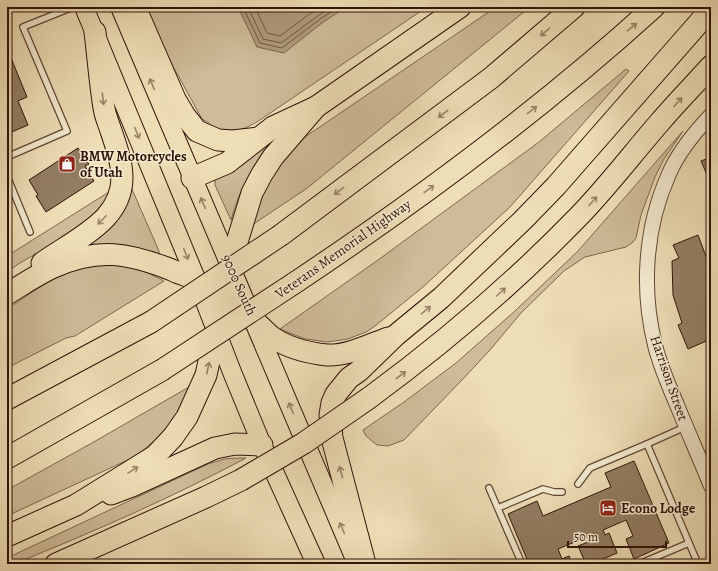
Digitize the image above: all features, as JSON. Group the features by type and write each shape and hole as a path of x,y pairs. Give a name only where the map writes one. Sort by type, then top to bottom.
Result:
{"highway":[{"path":"135,7 175,99 185,116 197,131 218,140 233,141 258,138"},
{"path":"192,178 227,163 273,127 316,107 460,7"},
{"path":"7,399 151,322 281,235 491,78 574,7"},
{"name":"Veterans Memorial Highway","path":"7,458 162,370 366,235 463,165 557,90 654,7"},
{"path":"365,564 332,438 330,415 332,403 342,386 396,335 441,298 523,220 556,186 711,9"},
{"path":"7,288 95,227 107,216 118,200 122,186 122,170 116,145 104,109 95,32"},
{"path":"56,564 241,480 304,443 369,398 436,348 476,314 547,249 608,184 660,122 711,66"},
{"path":"76,505 155,456 173,438 187,417 206,375 230,265 252,193 273,157 316,107"},
{"path":"7,294 54,267 93,256 110,254 144,260 197,281 254,320 272,337 287,346 300,350 328,355 357,350 396,335"},
{"path":"7,536 76,505 132,486 215,448 235,444 262,445"}],"main road":[{"path":"84,7 197,281 262,445 316,564"},
{"name":"9000 South","path":"120,7 357,564"}],"street":[{"name":"Harrison Street","path":"711,115 686,146 669,172 658,202 650,234 647,266 648,306 655,346 669,385 711,486"}],"lane":[{"path":"7,157 67,131 23,27 73,7"},
{"path":"7,176 30,232"},
{"path":"578,484 590,468 686,426"},
{"path":"647,444 698,564"},
{"path":"490,488 522,564"},
{"path":"498,508 543,489 554,492 562,492"},
{"path":"639,564 689,543"}],"shaded area":[{"path":"146,7 427,7 257,122 239,130 229,131 210,127 209,123 202,119 164,50"},
{"path":"496,7 530,7 306,189 252,225 260,198 278,166 305,137"},
{"path":"626,69 629,71 510,207 423,287 375,326 366,332 348,339 327,342 305,339 280,329 378,260 539,142"},
{"path":"683,131 664,159 655,177 641,215 636,238 632,243 626,247 585,257 564,271 521,313 490,350 404,440 388,446 377,445 366,436 363,430 404,402 456,363 515,311 578,251"},
{"path":"270,142 247,179 238,198 231,220 215,185 215,177"},
{"path":"131,187 159,254 139,249 109,245 79,248"},
{"path":"109,192 112,193 104,209 63,238 7,272 7,256"},
{"path":"104,265 136,268 164,281 75,336 66,338 7,368 7,309 40,287 67,272 80,268"},
{"path":"189,387 174,419 160,436 142,451 132,458 7,516 7,490"},
{"path":"246,458 160,501 102,527 14,564 7,564 7,558 208,464 224,459"}],"water":[{"path":"238,7 346,7 322,23 284,53 257,47"}],"building":[{"path":"9,53 27,97 18,101 28,125 7,134 7,54"},
{"path":"78,148 89,164 85,166 94,181 46,212 36,196 38,195 29,180"},
{"path":"711,157 711,184 701,161"},
{"path":"698,235 711,269 711,339 688,349 678,325 682,323 673,295 672,261 679,258 673,245"},
{"name":"Econo Lodge","path":"634,461 669,543 634,559 626,539 633,536 626,520 603,530 605,535 609,533 617,553 591,564 586,564 578,546 598,538 596,533 558,549 562,559 569,556 572,564 529,564 508,514 537,501 543,516 611,487 605,473"}],"place":[{"name":"BMW Motorcycles of Utah","path":"67,164"},
{"name":"Econo Lodge","path":"608,508"}]}
